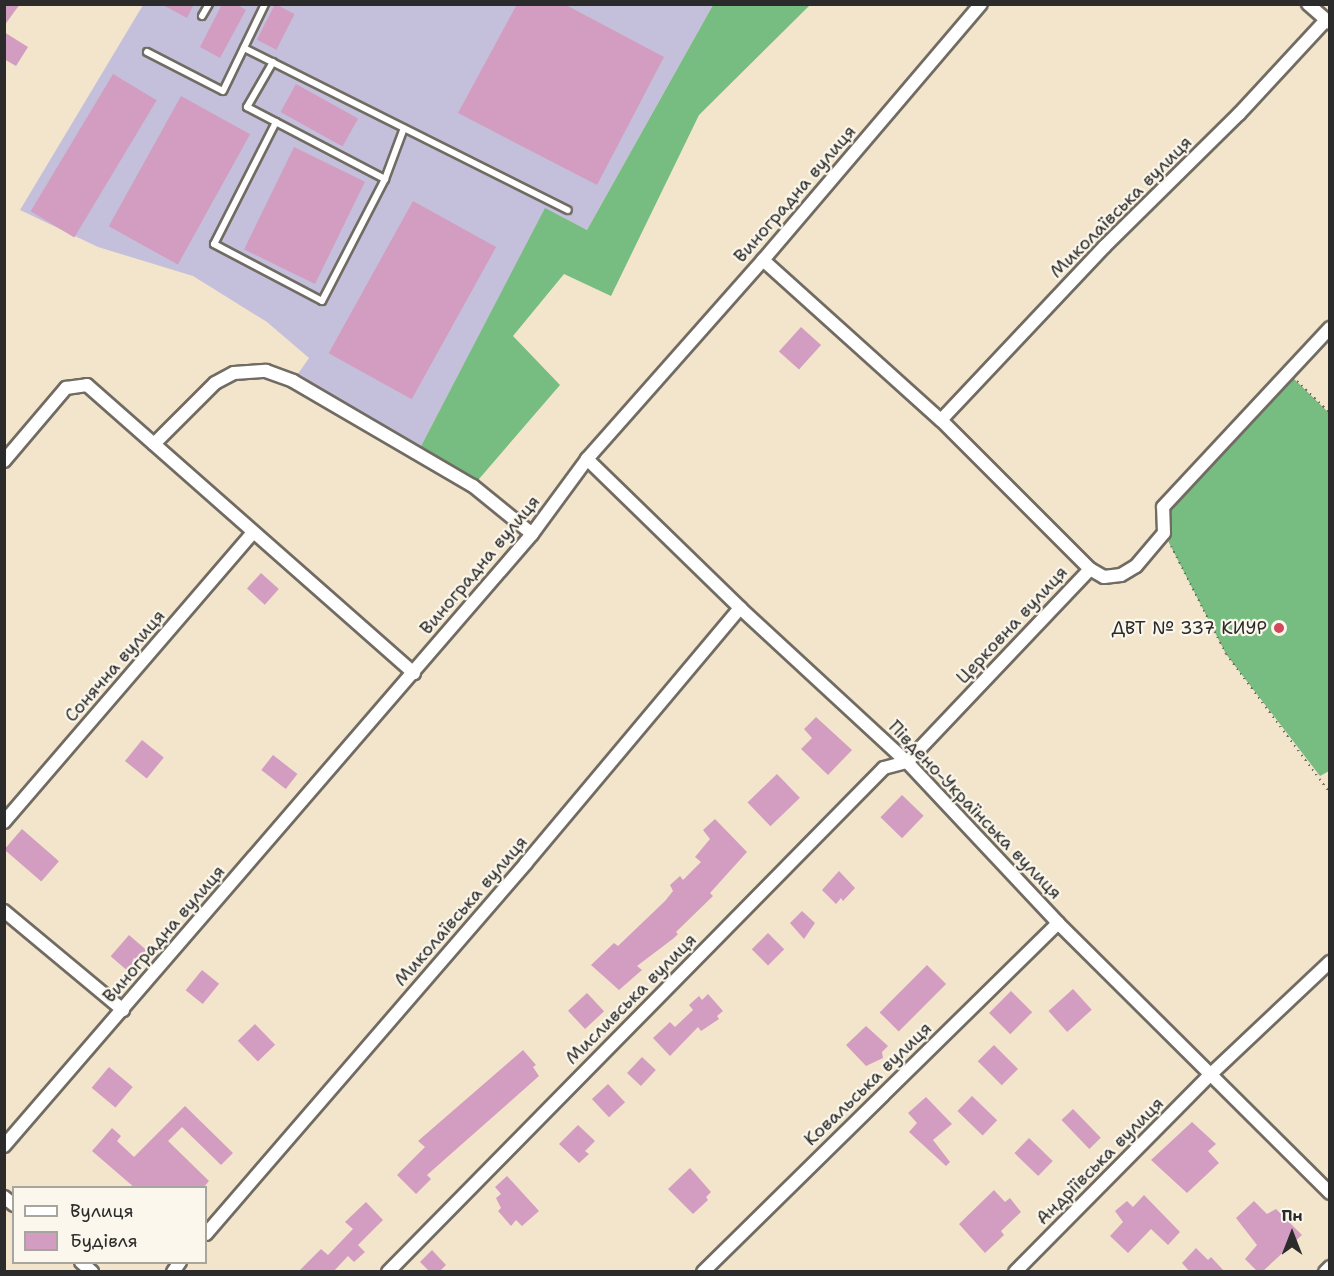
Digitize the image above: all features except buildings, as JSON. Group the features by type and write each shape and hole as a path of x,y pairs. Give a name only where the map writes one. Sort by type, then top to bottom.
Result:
{"street":[{"name":"Виноградна вулиця","path":"4,1146 532,534 587,459 763,260 981,4"},
{"path":"1308,4 1328,21"},
{"name":"Миколаївська вулиця","path":"941,420 1105,246 1239,114 1328,21"},
{"path":"763,260 941,420 1090,569"},
{"path":"1164,533 1163,507 1329,328"},
{"path":"154,444 215,383 234,373 266,371 293,381 473,486 532,534"},
{"path":"4,461 66,388 87,385 414,672"},
{"name":"Південо-Українська вулиця","path":"587,459 740,608 907,762 1058,923 1329,1193"},
{"name":"Сонячна вулиця","path":"4,822 253,533"},
{"name":"Церковна вулиця","path":"907,762 1090,569 1104,577 1121,575 1136,566 1164,533"},
{"name":"Миколаївська вулиця","path":"207,1232 526,863 740,608"},
{"name":"Мисливська вулиця","path":"388,1272 884,768 907,762"},
{"path":"4,911 123,1010"},
{"name":"Ковальська вулиця","path":"702,1272 1058,923"},
{"name":"Андріївська вулиця","path":"1016,1272 1210,1075 1329,962"},
{"path":"1325,1272 1329,1267"}],"lane":[{"path":"202,16 209,4"},
{"path":"147,52 223,91 265,4"},
{"path":"244,48 568,210"},
{"path":"273,62 247,107 385,179"},
{"path":"276,122 214,244 322,301 385,179 404,128"}],"path":[{"path":"1288,373 1329,413"},
{"path":"1164,533 1226,654 1329,793"}],"shaded area":[{"path":"143,5 713,5 587,230 545,209 418,452 293,381 309,358 267,322 193,276 98,247 20,210"}],"green space":[{"path":"713,5 810,5 699,115 611,296 564,274 513,336 560,385 473,486 418,452 545,208 587,230"},
{"path":"1288,373 1329,413 1329,771 1320,776 1226,654 1164,533 1163,507"}],"place":[{"name":"ДВТ № 337 КИУР","path":"1279,628"}]}
